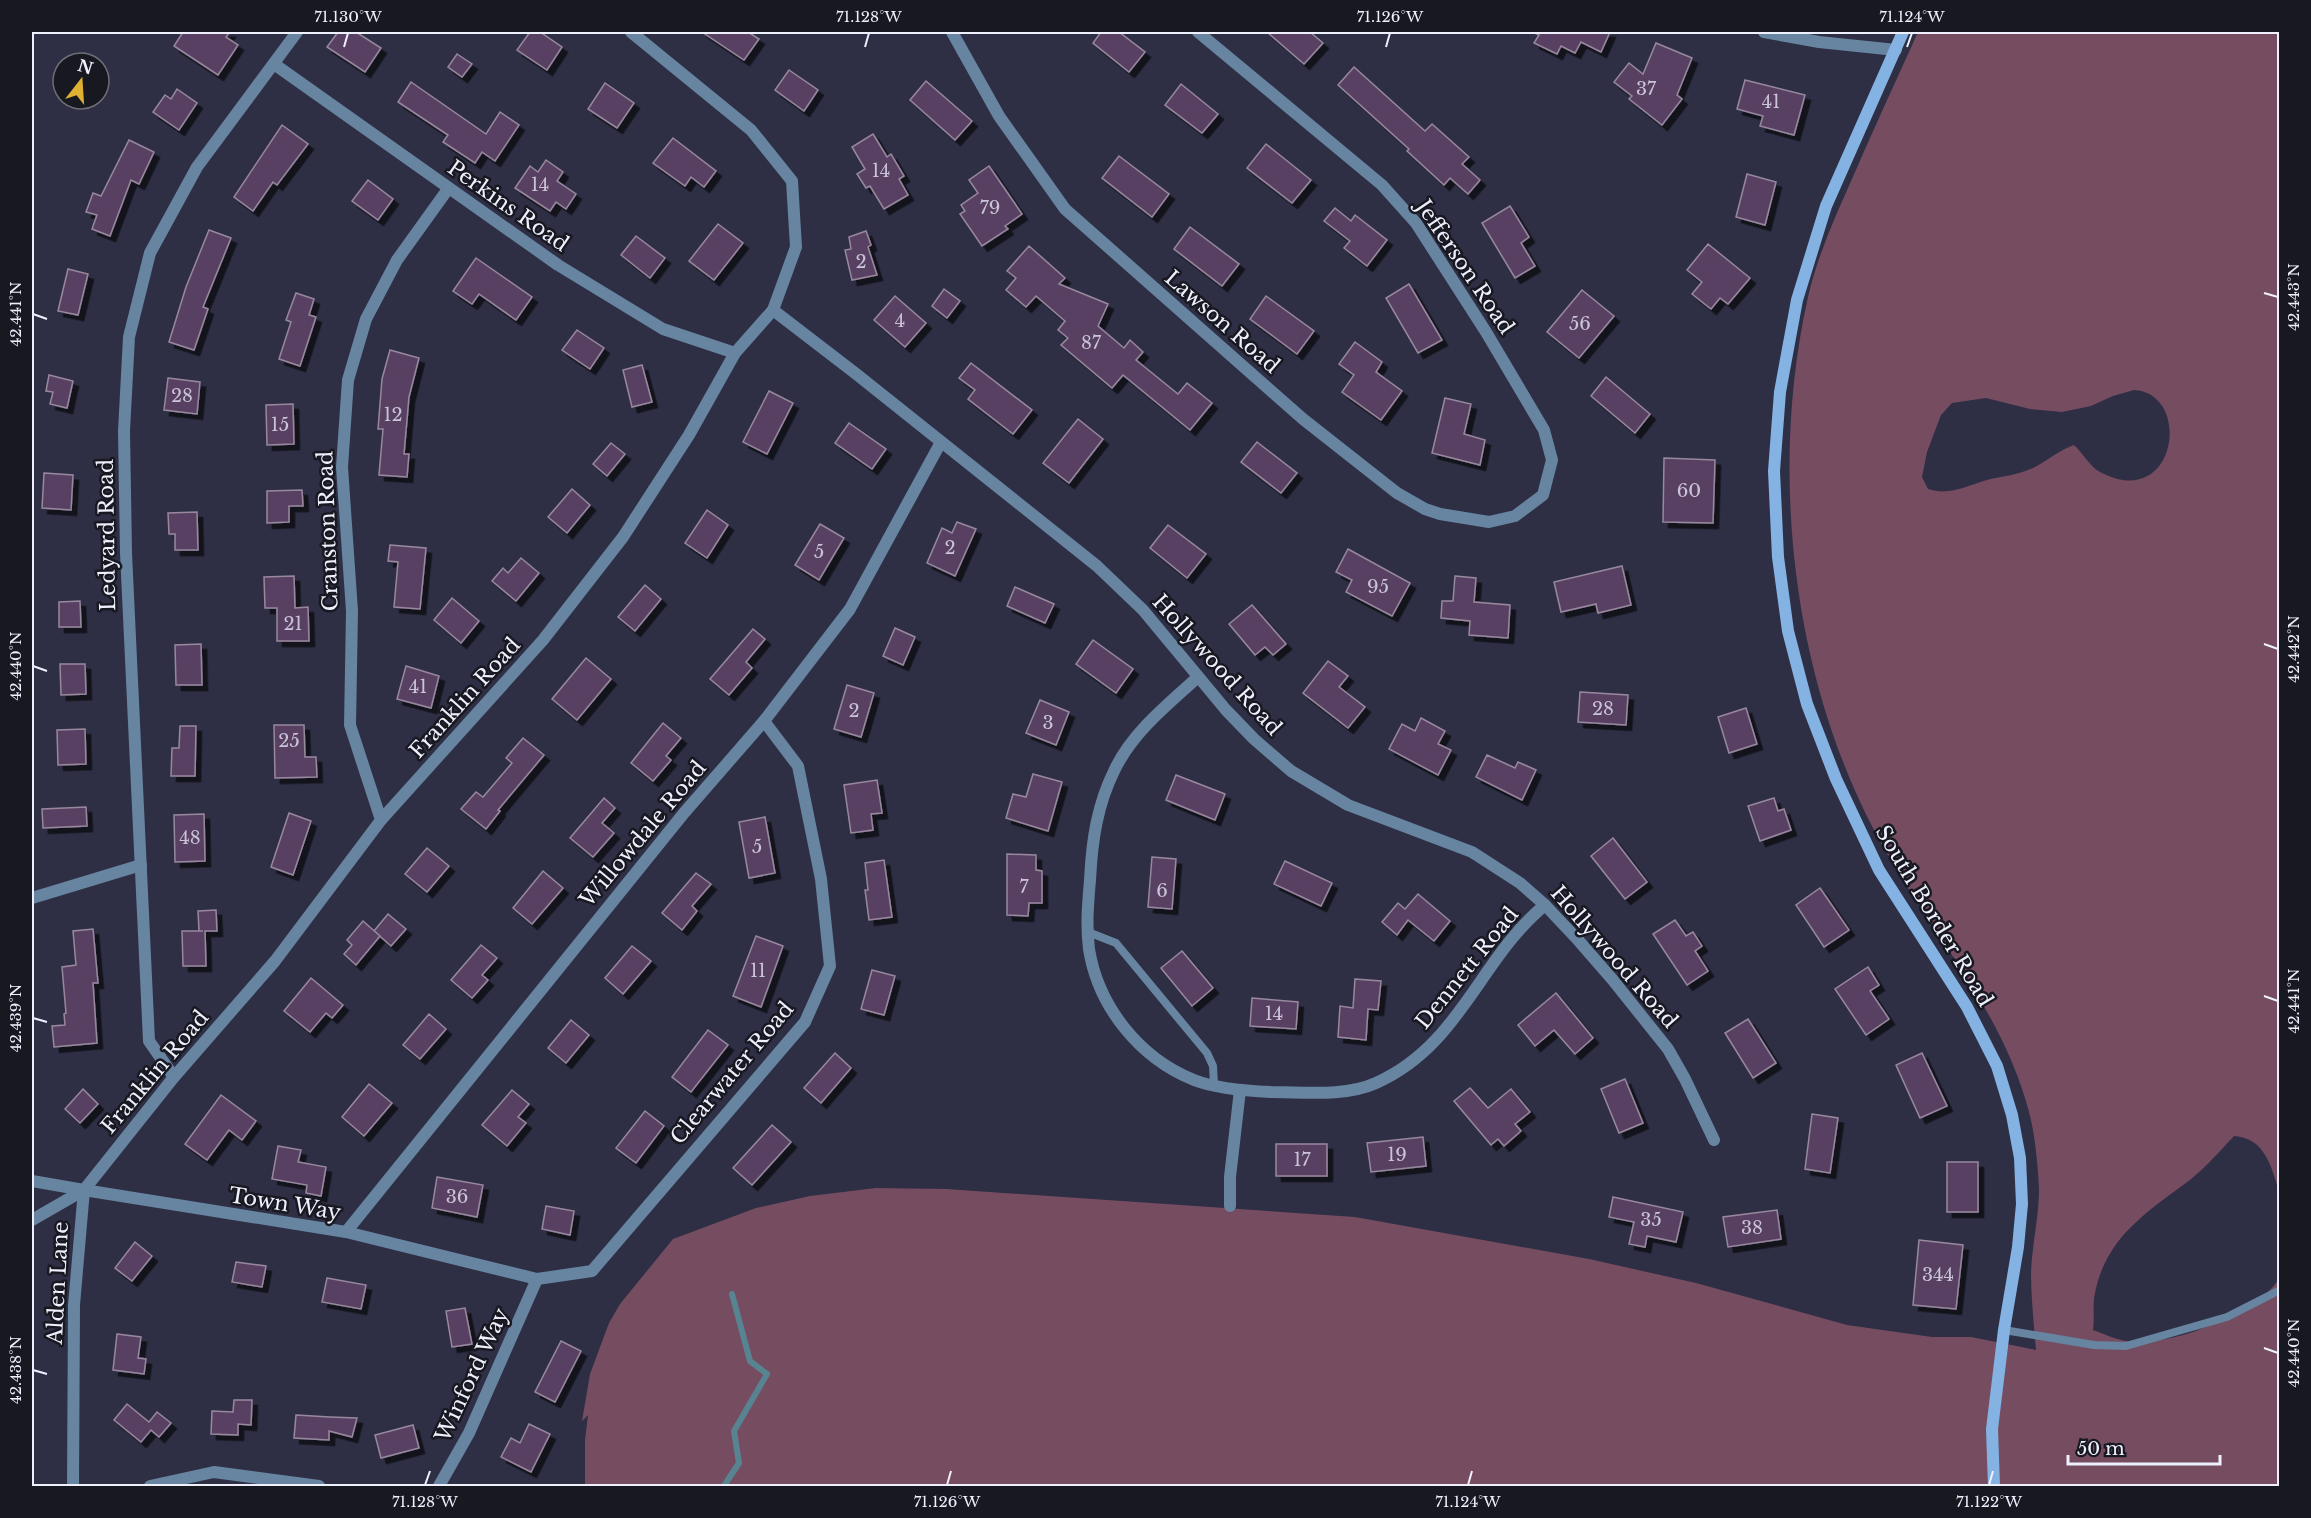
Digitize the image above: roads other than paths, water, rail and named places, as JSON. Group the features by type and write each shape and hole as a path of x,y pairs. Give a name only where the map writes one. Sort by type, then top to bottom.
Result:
{"main road":[{"name":"South Border Road","path":"1904,32 1826,206 1797,300 1780,392 1774,471 1778,557 1788,631 1804,694 1836,779 1879,870 1967,1007 2004,1087 2018,1142 2022,1182 2019,1238 2004,1330 1992,1430 1994,1486"}],"street":[{"name":"Ledyard Road","path":"174,1077 149,1041 129,636 124,431 129,337 150,253 197,167 297,32"},
{"name":"Franklin Road","path":"84,1190 174,1077 275,961 381,820 543,640 623,537 688,435 735,353 773,310 796,247 792,181 751,130 631,32"},
{"name":"Lawson Road","path":"952,32 999,116 1065,209 1303,419 1375,477 1397,494 1425,509 1440,514 1489,522 1515,516 1543,495"},
{"name":"Jefferson Road","path":"1198,32 1382,185 1416,223 1545,430 1552,460 1543,495"},
{"path":"1764,32 1819,42 1896,50"},
{"name":"Perkins Road","path":"273,64 558,265 663,329 735,353"},
{"name":"Cranston Road","path":"381,820 350,725 352,611 342,468 348,380 366,319 397,260 448,189"},
{"name":"Hollywood Road","path":"773,310 1045,524 1121,588 1172,642 1198,677 1272,756 1330,796 1366,813 1472,852 1509,875 1545,905 1612,979 1668,1049 1714,1140"},
{"name":"Willowdale Road","path":"346,1233 640,867 764,721 850,609 941,442"},
{"name":"Dennett Road","path":"1198,677 1135,738 1118,763 1106,789 1093,831 1088,932 1097,981 1126,1030 1139,1044 1168,1066 1194,1080 1240,1090 1306,1092 1353,1090 1375,1083 1397,1072 1443,1032 1461,1012 1524,924 1545,905"},
{"name":"Clearwater Road","path":"537,1280 592,1271 805,1022 830,966 821,879 798,766 764,721"},
{"path":"32,898 141,865"},
{"path":"1230,1206 1230,1177 1240,1090"},
{"name":"Town Way","path":"32,1181 346,1233 537,1280"},
{"path":"32,1220 84,1190"},
{"name":"Alden Lane","path":"73,1486 74,1305 84,1190"},
{"name":"Winford Way","path":"439,1486 469,1433 537,1280"},
{"path":"150,1486 214,1472 319,1486"}],"lane":[{"path":"1088,932 1116,943 1207,1053 1213,1066 1214,1085"},
{"path":"2004,1330 2094,1345 2126,1346 2227,1317 2280,1290"}],"waterway":[{"path":"724,1486 739,1463 734,1431 767,1374 750,1361 732,1294"}]}
